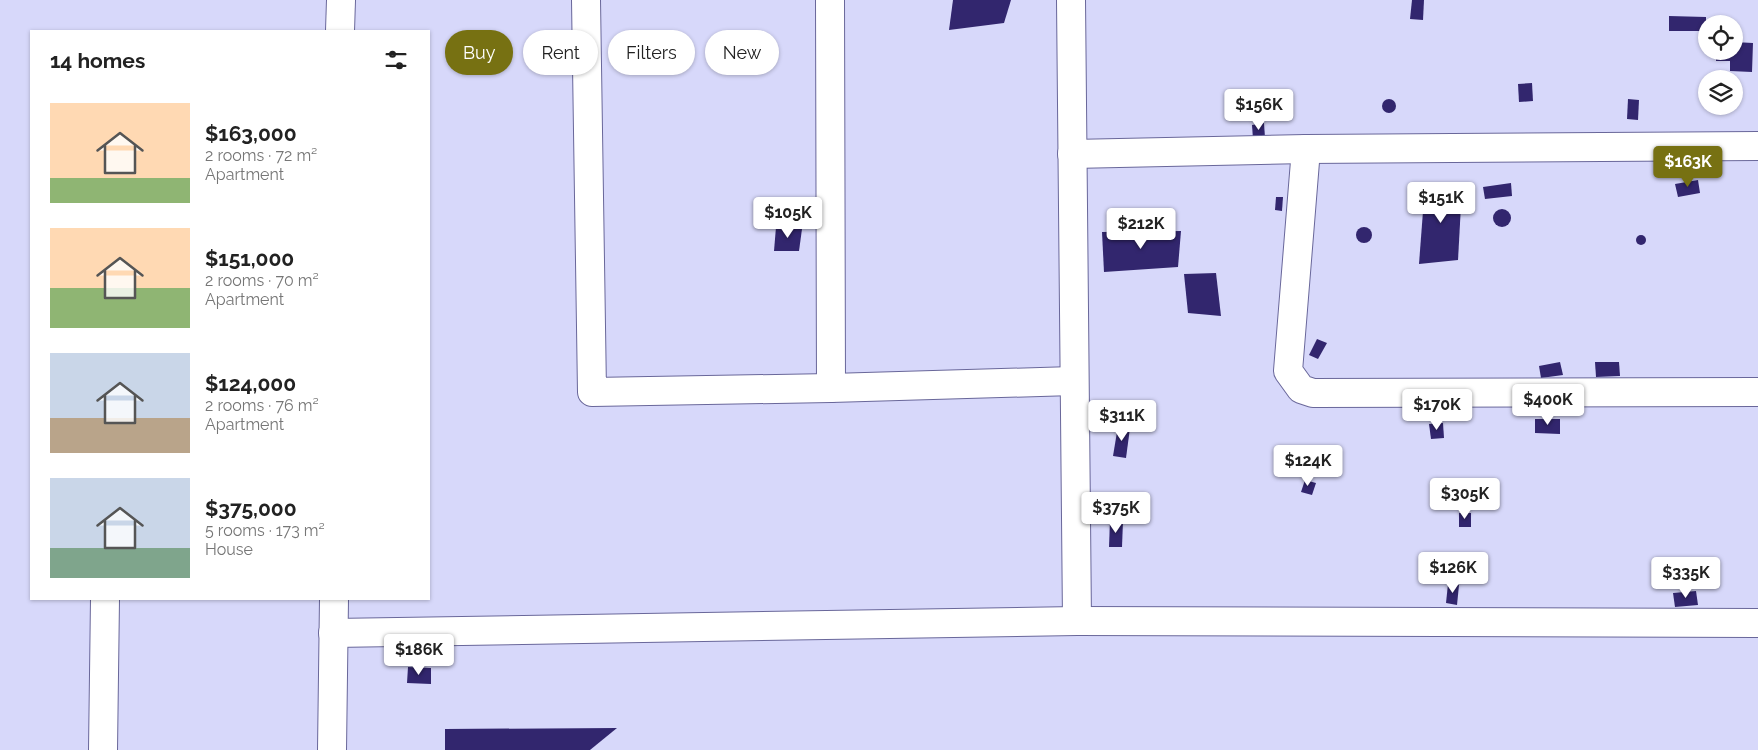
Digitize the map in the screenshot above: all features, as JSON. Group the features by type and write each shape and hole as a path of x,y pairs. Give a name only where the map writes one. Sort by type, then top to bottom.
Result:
{"street":[{"path":"340,30 341,0"},
{"path":"586,0 592,392 1073,381"},
{"path":"830,0 831,388"},
{"path":"1071,0 1076,621"},
{"path":"1072,154 1306,149 1758,146"},
{"path":"1306,149 1288,371 1301,389 1312,393 1758,392"},
{"path":"103,750 105,600"},
{"path":"332,750 334,600"},
{"path":"333,633 1076,621 1758,623"}],"building":[{"path":"953,0 1011,0 1004,23 949,30"},
{"path":"1412,0 1424,0 1423,20 1410,19"},
{"path":"1669,16 1698,17 1698,31 1669,31"},
{"path":"1743,42 1753,43 1752,72 1730,70 1730,61 1716,61 1743,60"},
{"path":"1532,83 1533,101 1519,102 1518,84"},
{"path":"1389,99 1394,101 1396,106 1394,111 1389,113 1384,111 1382,106 1384,101"},
{"path":"1628,99 1639,100 1638,120 1627,119"},
{"path":"1264,123 1265,138 1253,139 1252,125"},
{"path":"1698,180 1700,193 1678,197 1675,184"},
{"path":"1511,183 1512,196 1485,199 1483,187"},
{"path":"1425,185 1462,187 1458,260 1419,264"},
{"path":"1276,197 1283,197 1282,211 1275,210"},
{"path":"1502,209 1508,212 1511,218 1508,224 1502,227 1496,224 1493,218 1496,212"},
{"path":"776,227 802,229 799,251 774,251"},
{"path":"1364,227 1372,235 1364,243 1356,235"},
{"path":"1181,231 1178,267 1104,272 1102,232"},
{"path":"1641,235 1646,240 1641,245 1636,240"},
{"path":"1216,273 1221,316 1188,313 1184,274"},
{"path":"1317,339 1327,343 1318,359 1309,355"},
{"path":"1560,362 1563,375 1541,378 1539,366"},
{"path":"1595,362 1619,362 1620,376 1596,377"},
{"path":"1535,419 1560,419 1560,434 1535,433"},
{"path":"1443,423 1444,438 1431,439 1429,424"},
{"path":"1118,426 1130,428 1126,458 1113,456"},
{"path":"1305,480 1316,483 1312,495 1301,492"},
{"path":"1459,513 1471,513 1471,527 1459,527"},
{"path":"1110,520 1123,521 1122,547 1109,547"},
{"path":"1448,584 1459,585 1457,605 1446,603"},
{"path":"1696,591 1698,605 1675,607 1673,593"},
{"path":"408,667 431,668 431,684 407,683"},
{"path":"617,728 590,750 445,750 445,729"}]}
